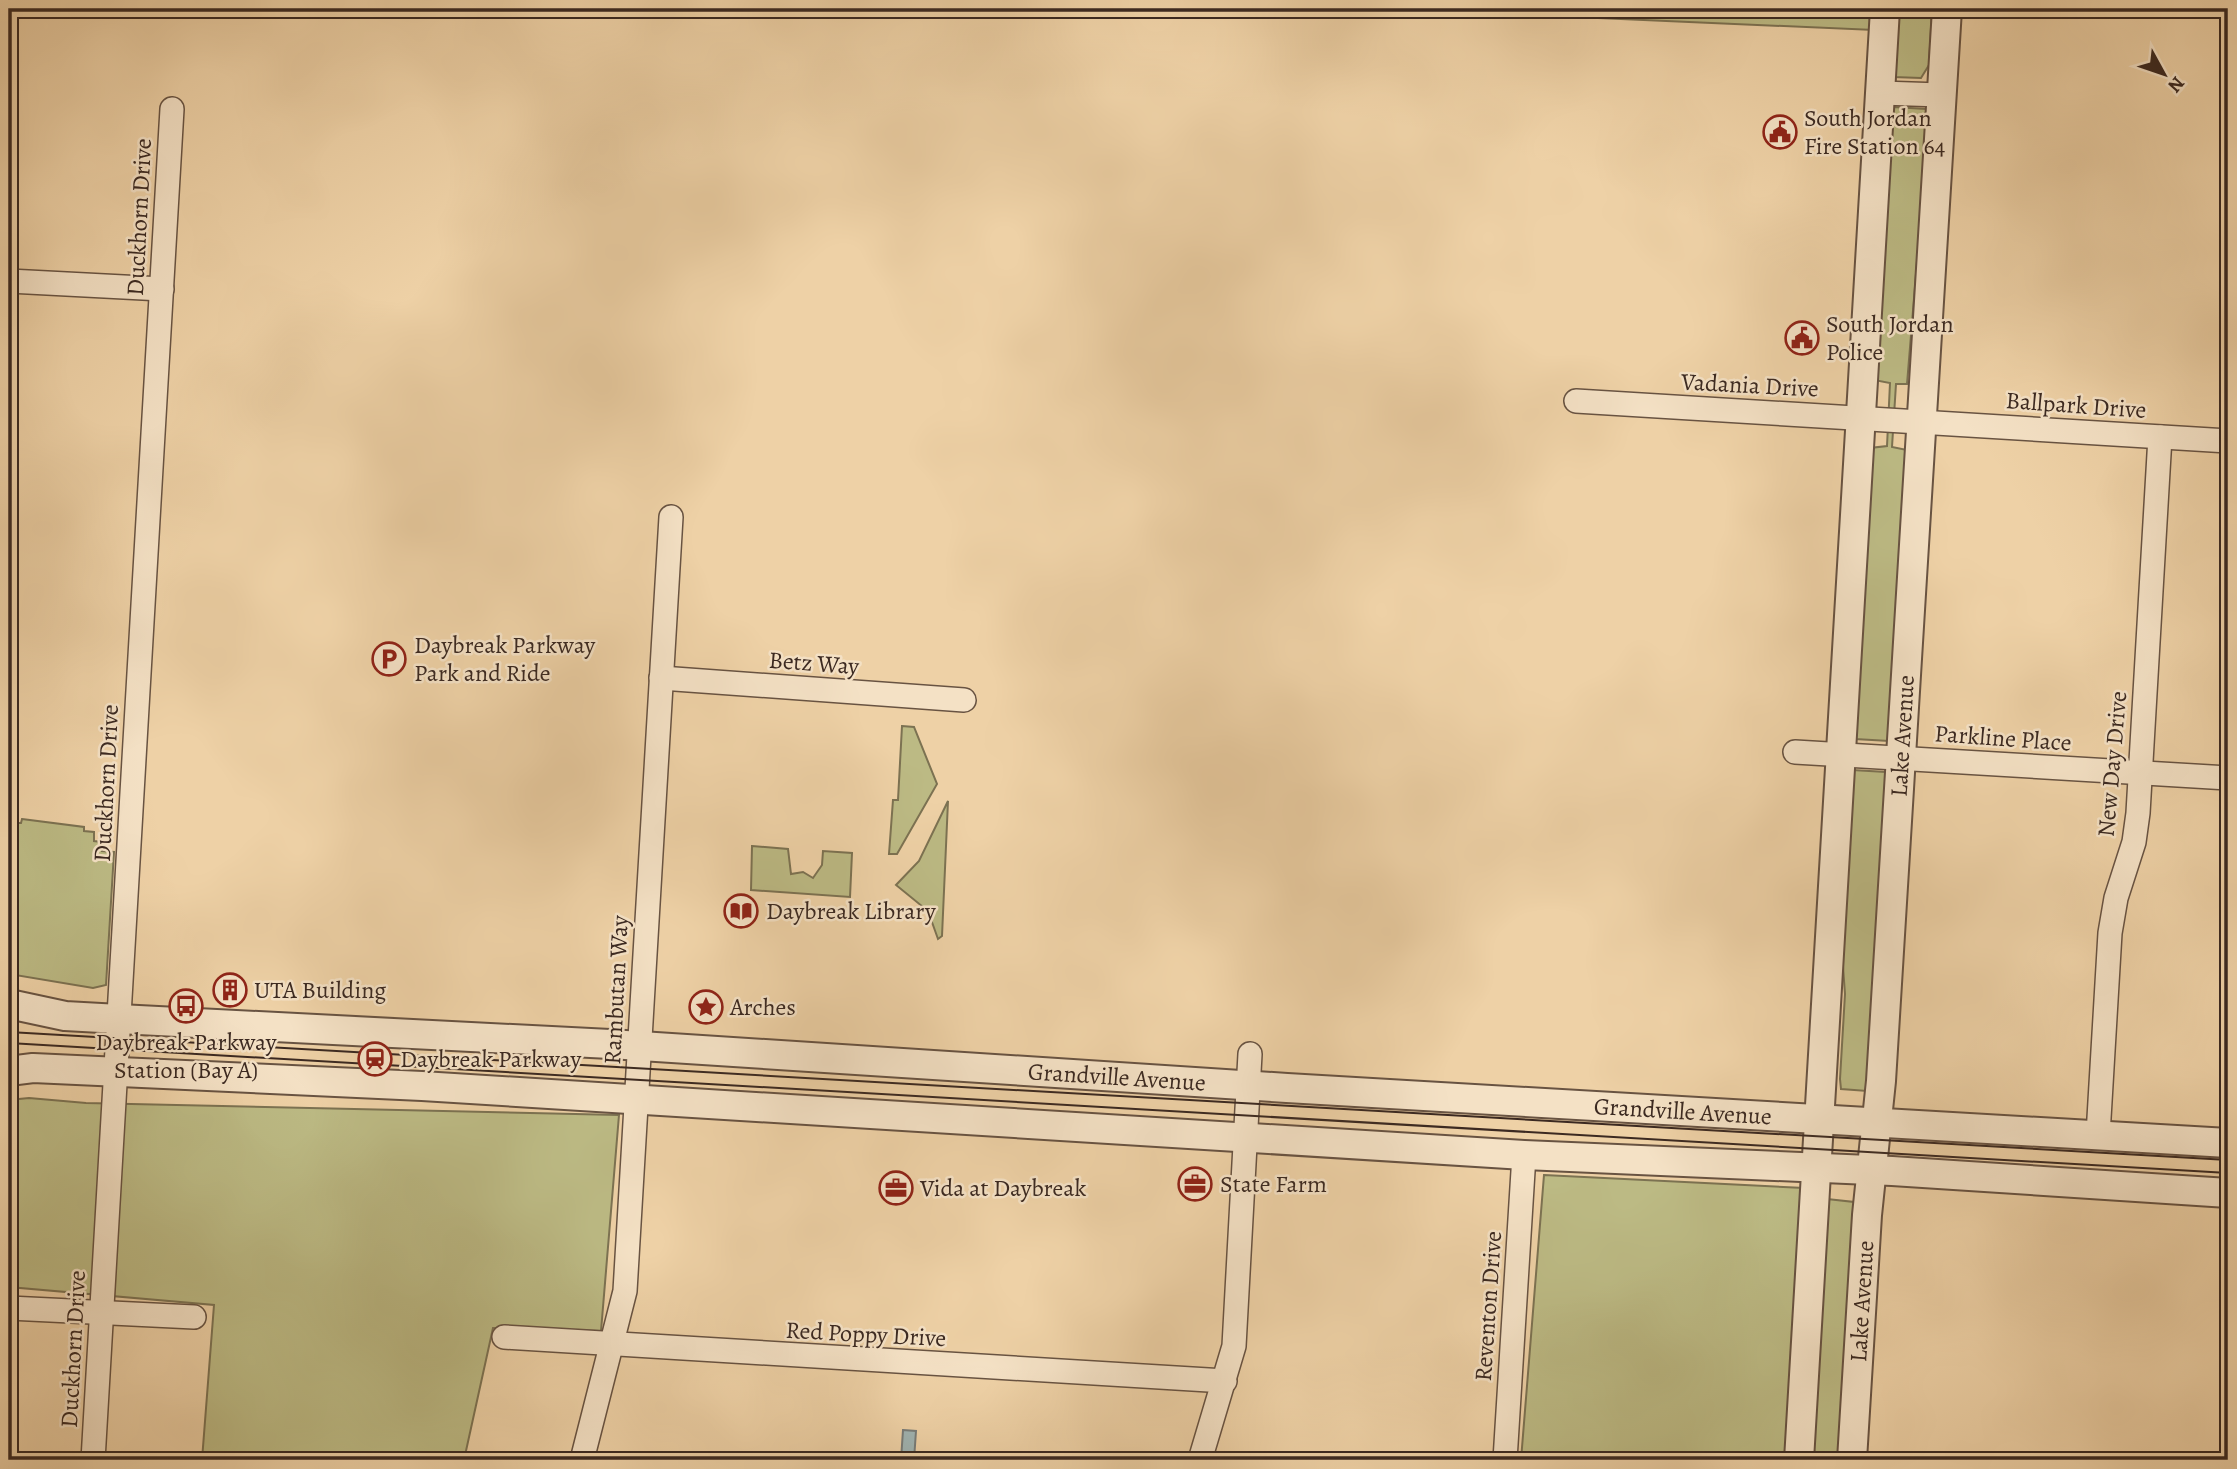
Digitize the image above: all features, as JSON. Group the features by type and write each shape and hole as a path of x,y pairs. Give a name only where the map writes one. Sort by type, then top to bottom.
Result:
{"street":[{"path":"1799,1460 1885,9"},
{"name":"Lake Avenue","path":"1852,1460 1901,758 1947,9"},
{"path":"1881,93 1941,95"},
{"name":"Duckhorn Drive","path":"93,1460 172,110"},
{"path":"9,281 162,289"},
{"name":"Vadania Drive","path":"1576,401 1921,422"},
{"name":"Ballpark Drive","path":"1921,422 2228,441"},
{"name":"New Day Drive","path":"2098,1135 2110,933 2116,898 2137,827 2160,437"},
{"name":"Rambutan Way","path":"582,1460 625,1291 671,517"},
{"name":"Betz Way","path":"661,678 964,700"},
{"path":"1795,752 1901,758"},
{"name":"Parkline Place","path":"1901,758 2228,778"},
{"name":"Grandville Avenue","path":"9,1004 65,1016 119,1020 639,1046 1249,1086 2228,1143"},
{"path":"1200,1460 1234,1346 1250,1054"},
{"name":"Grandville Avenue","path":"9,1071 33,1068 636,1099 1524,1155 1872,1171 2228,1193"},
{"name":"Reventon Drive","path":"1505,1460 1524,1155"},
{"path":"9,1308 194,1317"},
{"name":"Red Poppy Drive","path":"504,1337 1225,1381"}],"shaded area":[{"path":"1392,9 1875,9 1874,30"},
{"path":"1892,9 1932,9 1929,65 1921,78 1893,77"},
{"path":"1893,107 1927,109 1929,115 1907,384 1896,384 1892,447 1907,450 1889,741 1855,739 1870,448 1887,446 1890,383 1874,380"},
{"path":"902,726 914,727 937,784 897,854 889,854 893,800 898,800"},
{"path":"1852,770 1886,772 1867,1091 1841,1089 1840,1079 1845,994 1840,926"},
{"path":"948,801 942,936 938,939 928,911 896,885 919,861"},
{"path":"22,819 84,827 84,831 94,832 94,841 102,842 102,851 114,852 106,985 93,988 9,974 9,823 21,823"},
{"path":"752,846 788,849 791,874 803,872 813,878 822,865 823,851 852,853 850,897 751,890"},
{"path":"29,1098 86,1103 619,1115 601,1331 493,1328 464,1460 202,1460 214,1305 9,1287 9,1100"},
{"path":"1544,1175 1804,1188 1785,1460 1521,1460"},
{"path":"1827,1199 1854,1202 1848,1460 1808,1460"},
{"path":"903,1430 916,1431 914,1460 901,1460"}],"tram line":[{"path":"9,1032 2228,1160"},
{"path":"9,1043 2228,1173"}],"place":[{"name":"South Jordan Fire Station 64","path":"1780,132"},
{"name":"South Jordan Police","path":"1802,338"},
{"name":"Daybreak Parkway Park and Ride","path":"389,659"},
{"name":"Daybreak Library","path":"741,911"},
{"name":"UTA Building","path":"230,990"},
{"name":"Daybreak Parkway Station (Bay A)","path":"186,1006"},
{"name":"Arches","path":"706,1007"},
{"name":"Daybreak Parkway","path":"375,1059"},
{"name":"State Farm","path":"1195,1184"},
{"name":"Vida at Daybreak","path":"896,1188"}]}
